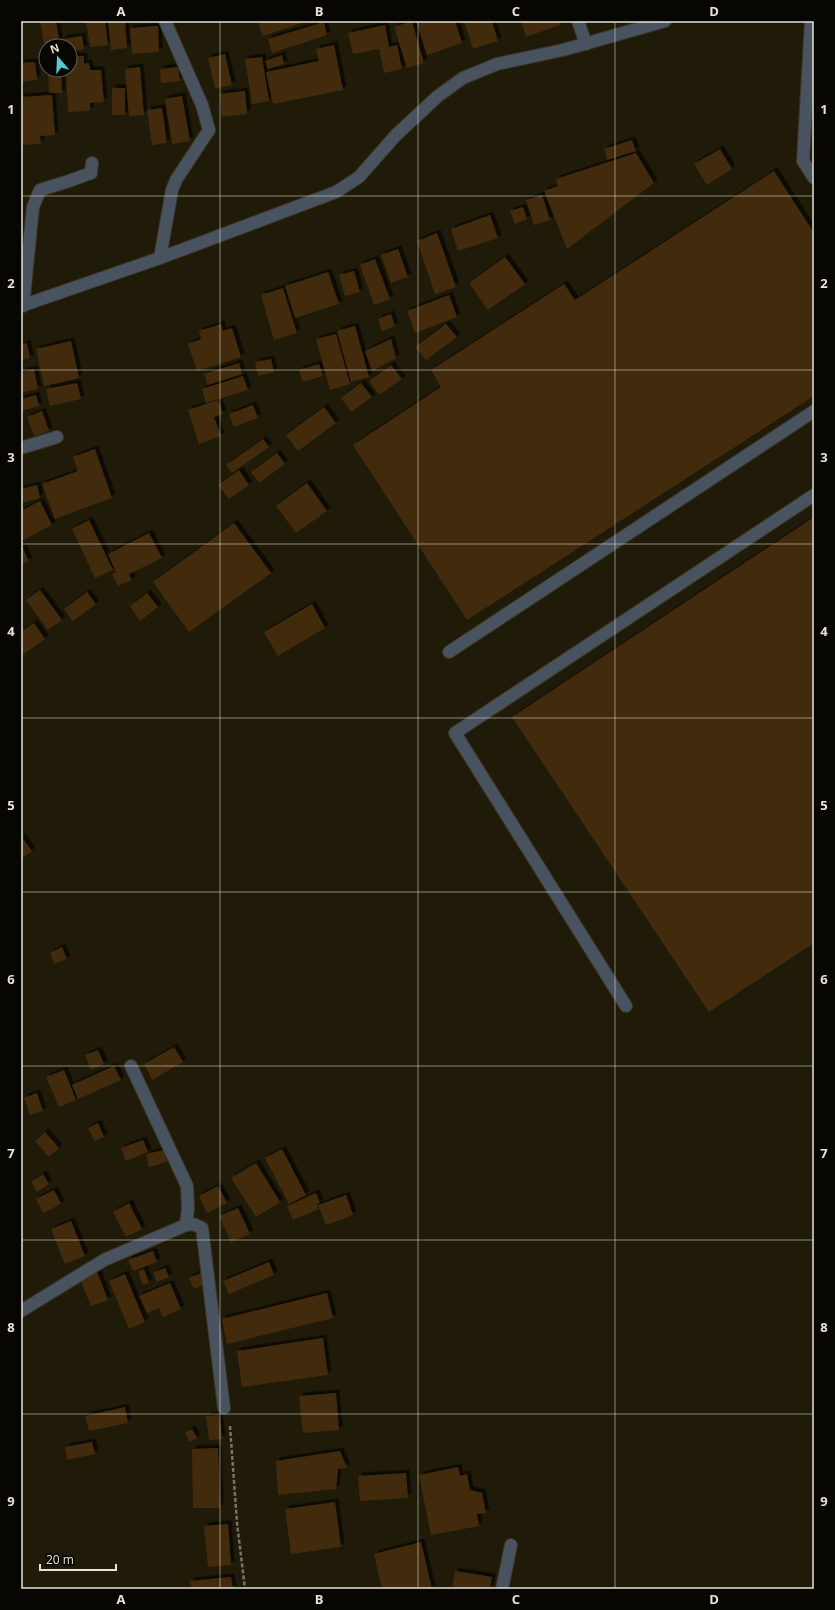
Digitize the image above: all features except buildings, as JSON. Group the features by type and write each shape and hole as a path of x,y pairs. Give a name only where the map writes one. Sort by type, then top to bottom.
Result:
{"street":[{"path":"160,258 172,190 176,180 209,130 202,105 164,21"},
{"path":"578,21 586,44"},
{"path":"92,162 91,173 40,190 33,207 22,306 160,258 336,192 359,177 396,135 438,96 463,78 497,64 586,44 665,21"},
{"path":"812,21 803,161 814,178"},
{"path":"449,652 814,411"},
{"path":"21,448 57,437"},
{"path":"626,1006 456,732 814,495"},
{"path":"131,1066 187,1186 188,1209 186,1225"},
{"path":"21,1311 104,1260 186,1225 193,1224 202,1228 224,1408"},
{"path":"502,1589 511,1545"}],"path":[{"path":"224,1408 231,1428 238,1523 245,1589"}]}
